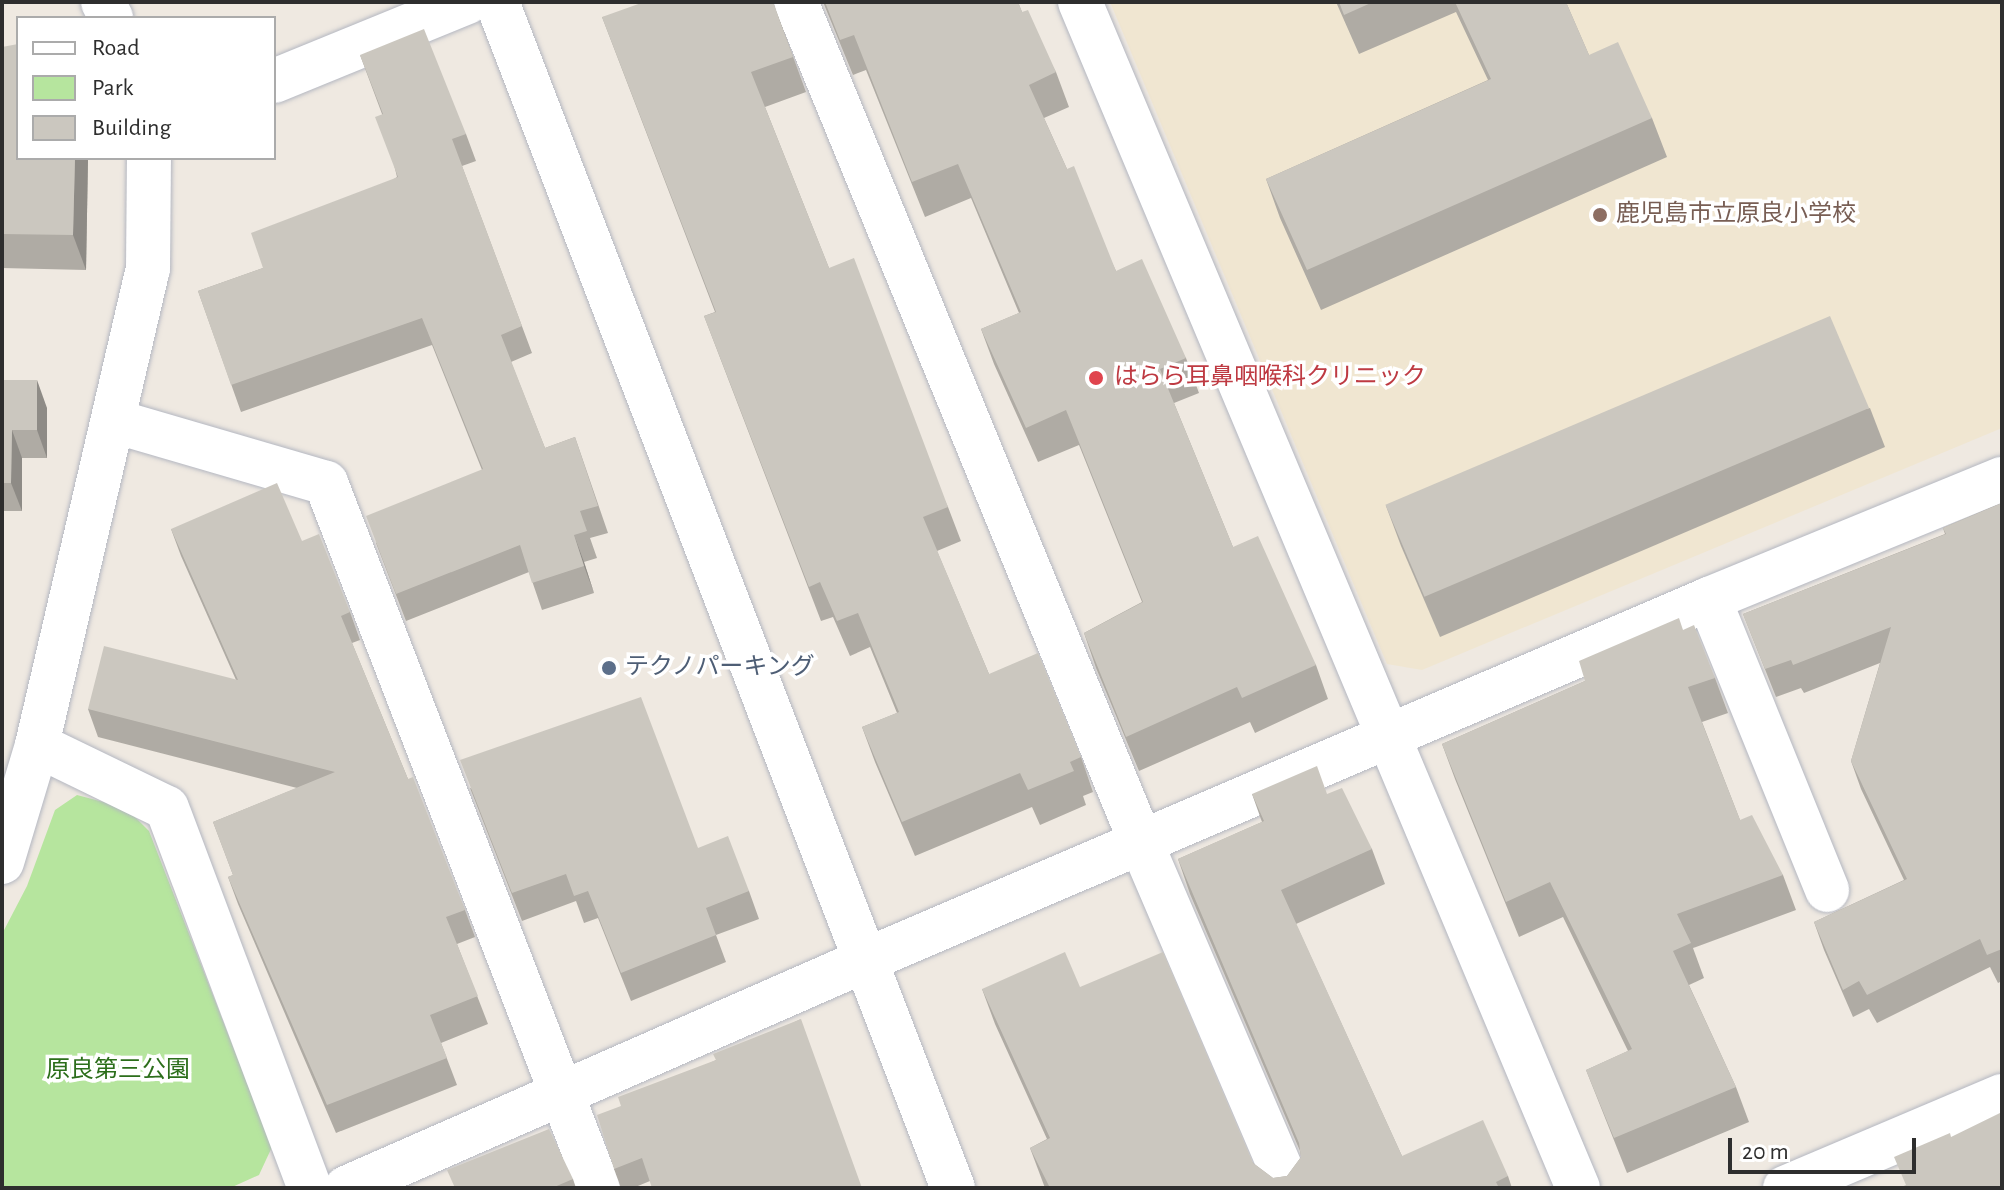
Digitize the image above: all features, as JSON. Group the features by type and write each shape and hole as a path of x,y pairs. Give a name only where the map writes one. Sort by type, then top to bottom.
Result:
{"street":[{"path":"276,80 468,2"},
{"path":"497,2 953,1188"},
{"path":"796,2 1142,845 1289,1188"},
{"path":"1080,2 1391,735 1578,1188"},
{"path":"2,862 37,745 148,269 149,160"},
{"path":"114,421 326,483 598,1188"},
{"path":"346,1188 1391,735 1709,599 2002,479"},
{"path":"1709,599 1827,890"},
{"path":"37,745 167,808 310,1188"},
{"path":"1785,1188 2002,1096"}],"shaded area":[{"name":"鹿児島市立原良小学校","path":"1110,2 2002,2 2002,428 1422,670 1387,664"}],"green space":[{"name":"原良第三公園","path":"77,795 126,808 149,831 272,1147 259,1175 230,1188 2,1188 2,934 27,886 55,810"}],"building":[{"path":"644,2 773,2 793,57 751,72 829,268 854,258 948,507 923,517 989,674 1038,653 1081,757 1070,762 1074,771 1028,790 1020,773 902,822 862,727 899,712 858,613 837,621 820,582 809,587 704,316 716,312 602,17"},
{"path":"825,2 1018,2 1022,12 1028,10 1056,72 1029,85 1067,169 1074,166 1116,271 1142,259 1186,358 1160,369 1233,547 1258,536 1316,665 1242,698 1237,687 1126,737 1084,633 1143,602 1066,410 1026,428 981,329 1021,312 958,164 912,182 854,35 840,40"},
{"path":"1339,2 1373,2 1344,15"},
{"path":"1455,2 1566,2 1589,55 1618,42 1652,118 1307,270 1266,179 1491,79"},
{"path":"424,29 466,134 452,139 522,326 501,335 545,448 575,437 598,506 580,511 587,531 574,535 584,566 532,583 520,545 396,594 366,516 483,469 422,318 231,385 198,291 263,268 251,233 398,177 375,117 383,114 360,55"},
{"path":"16,44 16,160 75,160 73,235 2,234 2,47"},
{"path":"1830,316 1869,408 1424,597 1385,505"},
{"path":"2,380 37,380 37,430 12,430 11,483 2,483"},
{"path":"277,483 302,541 319,534 350,612 341,616 408,779 413,777 465,910 446,917 478,996 430,1015 447,1058 327,1105 228,877 233,875 213,822 335,772 88,709 104,646 238,680 171,529"},
{"path":"2002,503 2002,949 1987,955 1980,939 1867,995 1859,981 1843,990 1814,922 1907,879 1851,761 1891,627 1793,665 1791,660 1765,669 1743,614 1946,534 1943,528"},
{"path":"1679,618 1683,630 1694,625 1715,678 1688,687 1740,820 1752,815 1783,875 1677,914 1691,943 1673,951 1736,1087 1614,1138 1586,1070 1632,1049 1550,882 1506,902 1442,744 1585,681 1579,661"},
{"path":"641,697 698,848 728,836 749,891 706,908 716,935 621,973 588,891 574,896 566,874 512,893 460,760"},
{"path":"1317,766 1327,794 1342,788 1372,849 1281,890 1402,1156 1483,1120 1508,1176 1496,1182 1499,1188 1050,1188 1030,1148 1050,1138 982,989 1065,952 1080,987 1163,952 1253,1163 1273,1178 1287,1176 1301,1157 1299,1143 1178,859 1264,821 1252,794"},
{"path":"801,1019 862,1188 652,1188 642,1158 614,1169 597,1115 621,1106 618,1097 716,1060 713,1054"},
{"path":"2002,1112 2002,1188 1899,1188 1906,1185 1894,1157 1950,1133 1951,1137"},
{"path":"549,1129 573,1179 552,1188 455,1188 447,1170"}],"place":[{"name":"鹿児島市立原良小学校","path":"1600,215"},
{"name":"はらら耳鼻咽喉科クリニック","path":"1096,378"},
{"name":"テクノパーキング","path":"609,668"}]}
